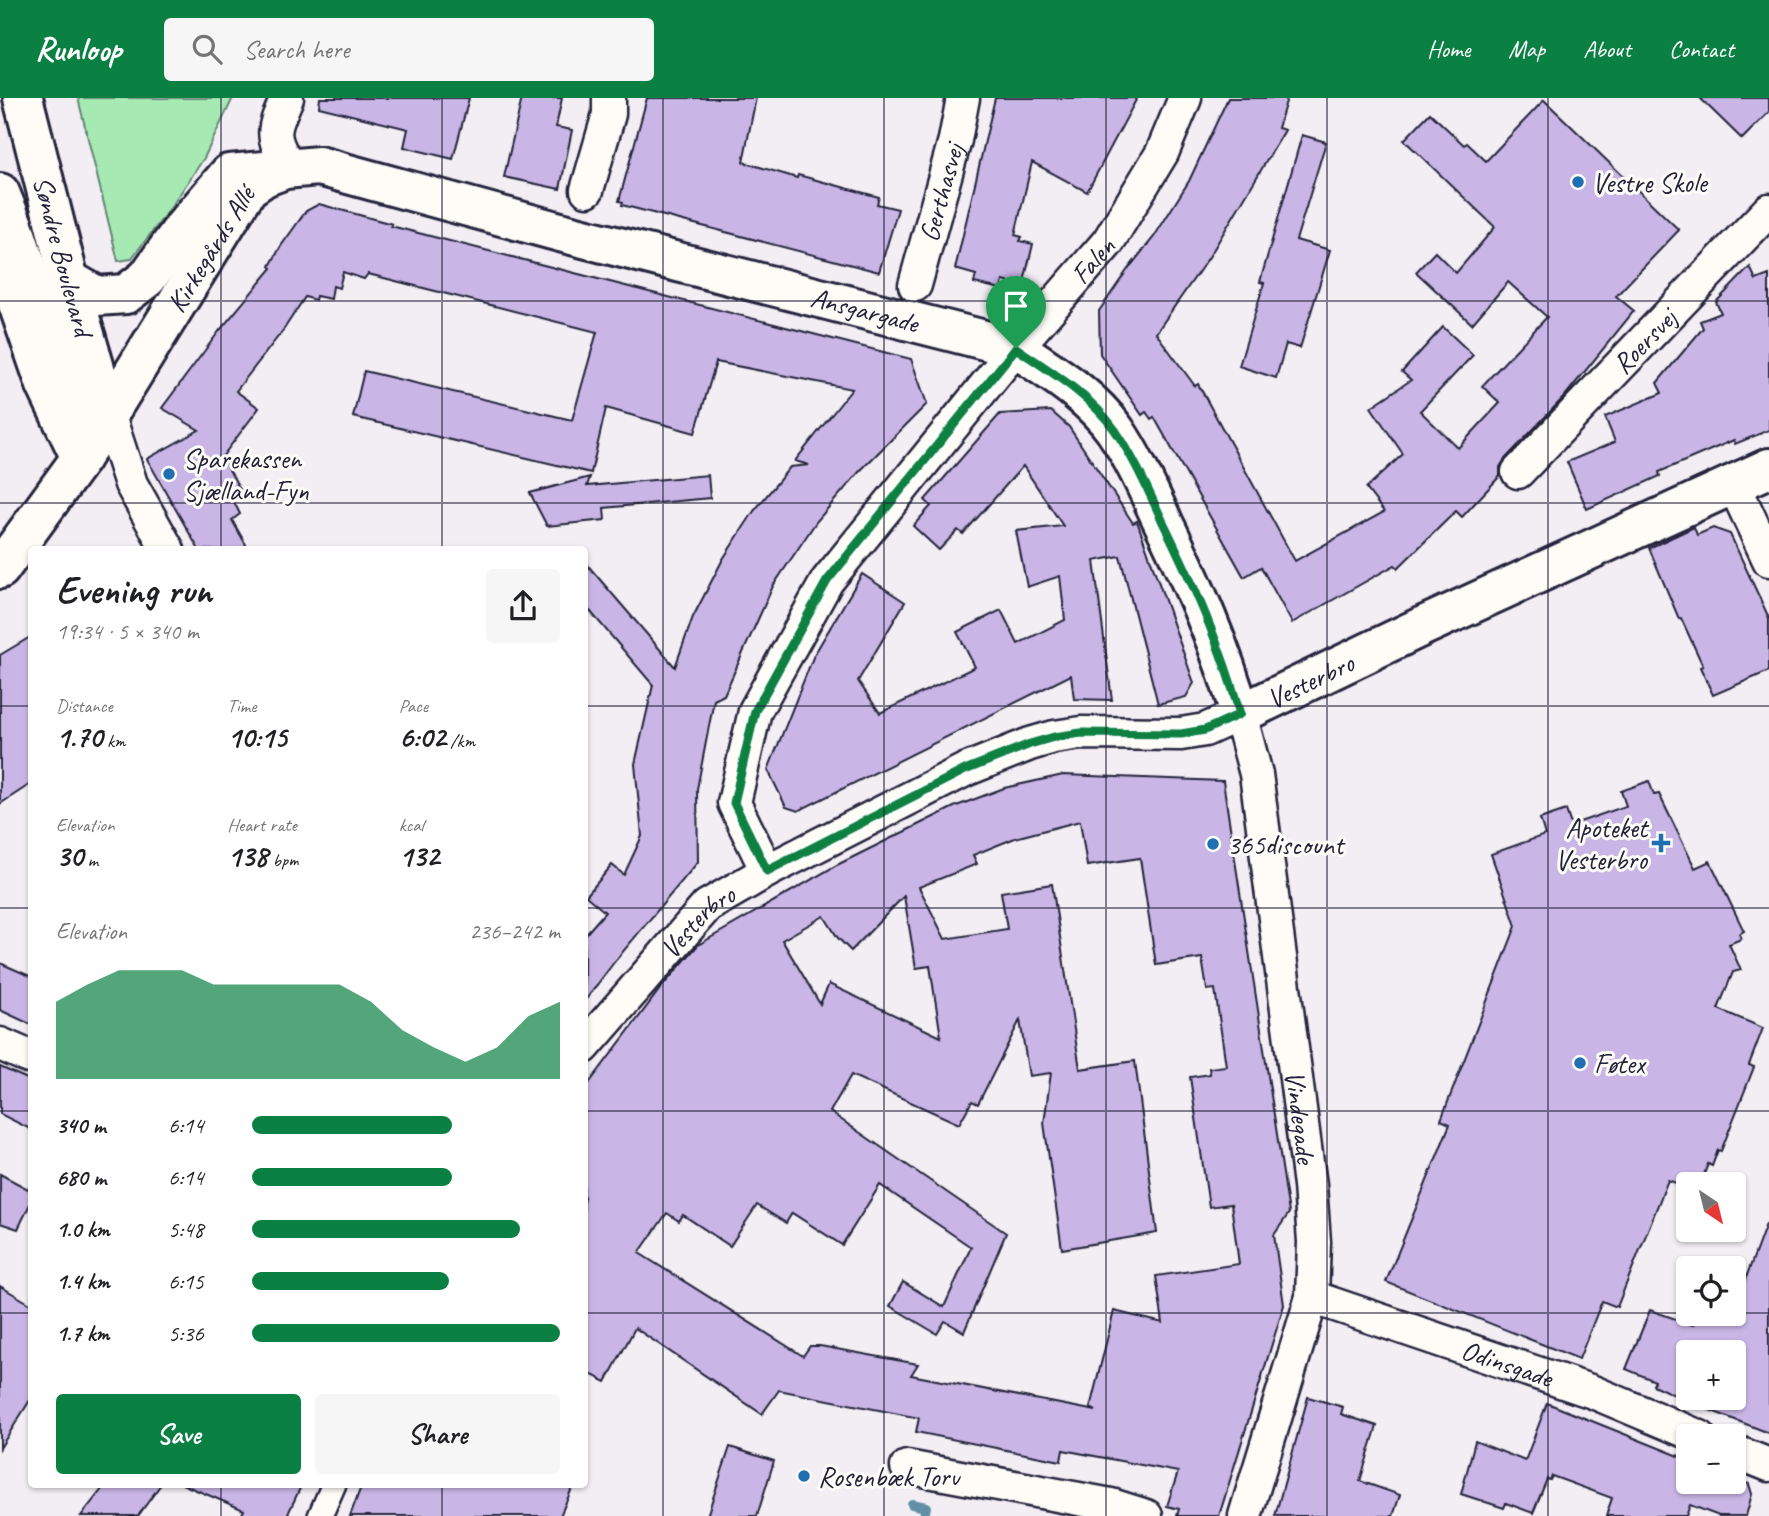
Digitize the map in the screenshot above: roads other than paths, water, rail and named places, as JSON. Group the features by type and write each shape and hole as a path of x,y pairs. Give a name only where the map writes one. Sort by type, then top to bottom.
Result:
{"main road":[{"name":"Søndre Boulevard","path":"23,98 69,280 108,413"},
{"name":"Ansgargade","path":"69,280 97,296 125,293 146,278 183,228 229,174 318,166 560,232 1016,348 1078,391 1114,429 1142,478 1196,590 1226,666 1240,714"},
{"name":"Kirkegårds Allé","path":"0,569 81,458 248,188 264,177 289,167"},
{"path":"0,192 61,369 79,399 108,413"},
{"name":"Søndre Boulevard","path":"0,252 46,385 81,458"},
{"name":"Vesterbro","path":"1240,714 1432,622 1769,468"}],"street":[{"name":"Kirkegårds Allé","path":"288,98 275,124 275,145 289,167"},
{"path":"587,190 609,114 609,98"},
{"name":"Gerthasvej","path":"915,285 955,140 963,98"},
{"name":"Falen","path":"767,871 734,803 755,711 827,581 1016,348 1108,242 1162,153 1185,98"},
{"name":"Roersvej","path":"1518,472 1769,210"},
{"path":"108,413 131,484 166,546"},
{"path":"81,458 131,484"},
{"path":"1733,483 1769,560"},
{"name":"Vesterbro","path":"588,1042 708,906 767,871 965,770 1054,737 1081,733 1181,734 1205,730 1240,714"},
{"name":"Vindegade","path":"1240,714 1256,774 1310,1185 1314,1242 1312,1297 1245,1516"},
{"path":"0,1044 28,1056"},
{"name":"Odinsgade","path":"1312,1297 1593,1392 1676,1427"},
{"path":"1746,1456 1769,1465"},
{"path":"907,1467 1111,1505 1146,1516"},
{"path":"320,1516 332,1488"}],"waterway":[{"path":"912,1504 926,1507 924,1516"}],"place":[{"name":"Vestre Skole","path":"1578,182"},
{"name":"Sparekassen Sjælland-Fyn","path":"169,474"},
{"name":"Apoteket Vesterbro","path":"1661,843"},
{"name":"365discount","path":"1213,844"},
{"name":"Føtex","path":"1580,1063"},
{"name":"Rosenbæk Torv","path":"804,1476"}]}
